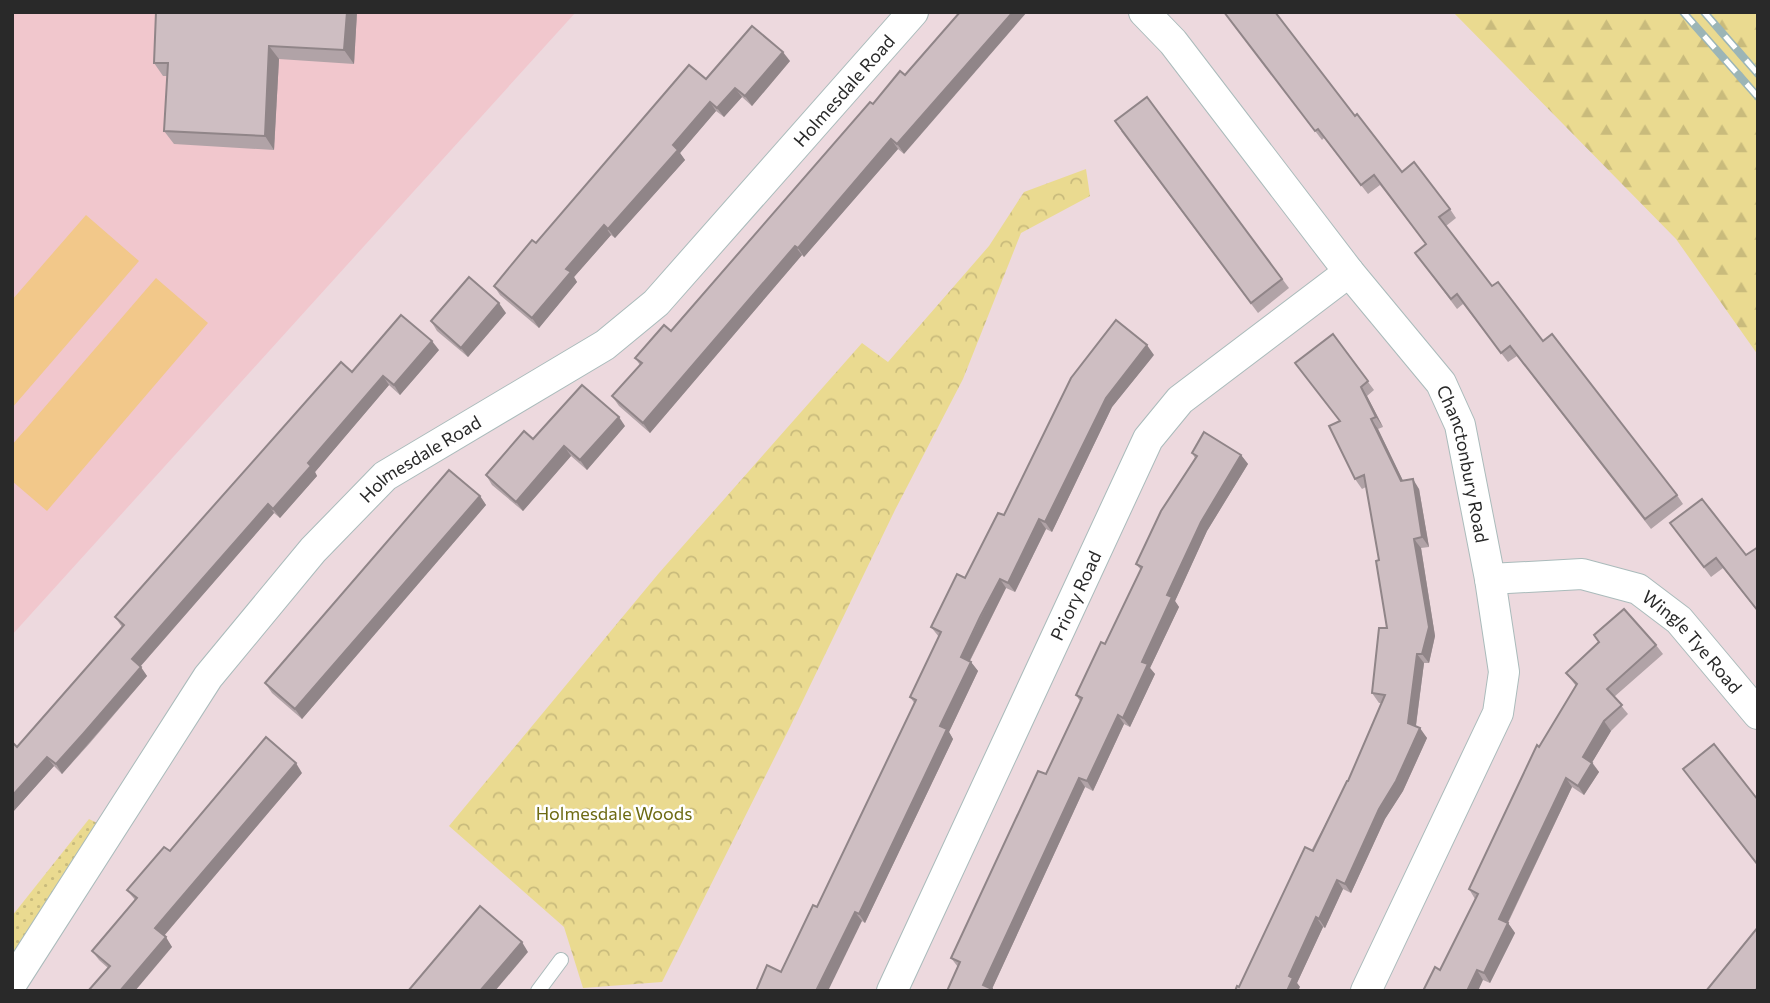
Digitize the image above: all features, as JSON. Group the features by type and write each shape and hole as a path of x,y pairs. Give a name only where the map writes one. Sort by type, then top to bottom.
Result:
{"street":[{"name":"Holmesdale Road","path":"12,983 208,677 313,550 385,476 605,345 656,303 913,12"},
{"name":"Chanctonbury Road","path":"1144,12 1173,42 1349,272 1441,383 1460,425 1490,579 1504,672 1498,713 1366,991"},
{"name":"Priory Road","path":"892,991 1149,439 1180,400 1349,272"},
{"name":"Wingle Tye Road","path":"1490,579 1582,574 1638,589 1679,620 1758,715"}],"lane":[{"path":"538,991 561,960"}],"shaded area":[{"path":"12,12 576,12 12,635"},
{"path":"86,215 139,261 12,408 12,300"},
{"path":"156,278 208,323 47,511 12,481 12,445"}],"green space":[{"path":"1453,12 1758,12 1758,355 1676,239"},
{"name":"Holmesdale Woods","path":"1086,169 1090,196 1021,233 963,379 895,510 662,982 583,988 564,927 449,826 659,573 862,343 888,362 989,246 1024,192"},
{"path":"89,819 97,823 12,959 12,916"}],"building":[{"path":"156,12 347,12 344,50 269,46 265,136 164,131 168,63 154,63"},
{"path":"960,12 1013,12 897,144 891,139 643,423 612,396 642,363 635,358 664,325 671,331 870,102 873,104 900,71 905,75"},
{"path":"1224,12 1275,12 1402,172 1414,162 1450,209 1439,217 1492,286 1498,282 1543,341 1552,334 1677,495 1645,519 1510,346 1501,353 1457,294 1451,299 1415,253 1426,244 1374,175 1361,185 1318,129 1315,131"},
{"path":"752,26 783,52 745,96 735,88 717,108 710,102 673,145 678,150 608,229 604,225 566,269 571,272 532,318 494,286 532,240 536,243 689,65 706,79"},
{"path":"1147,97 1282,279 1251,303 1115,121"},
{"path":"469,277 499,303 461,348 431,321"},
{"path":"401,315 432,341 394,385 383,376 308,463 311,466 273,509 268,504 132,659 141,667 83,734 56,764 47,757 12,796 12,742 17,747 124,625 115,617 341,362 352,372"},
{"path":"1116,320 1147,345 1106,398 1045,522 1039,519 1008,583 1000,579 980,617 961,657 971,662 940,726 947,729 859,914 855,912 816,991 756,991 767,965 781,972 813,905 817,907 916,700 910,697 941,632 931,627 957,574 965,578 998,513 1004,515 1071,378"},
{"path":"1333,334 1368,381 1361,387 1376,417 1371,419 1401,481 1413,479 1422,537 1414,539 1429,627 1422,654 1417,654 1408,723 1420,728 1345,884 1337,880 1319,919 1316,917 1289,976 1293,978 1287,991 1235,991 1305,847 1313,851 1348,781 1385,695 1372,693 1379,628 1387,628 1376,561 1379,560 1364,475 1355,479 1329,426 1340,421 1295,363"},
{"path":"582,385 619,417 580,460 564,446 516,502 486,475 524,431 533,439"},
{"path":"1204,432 1241,455 1201,522 1167,595 1172,597 1142,662 1148,664 1123,718 1118,715 1087,781 1079,778 983,985 992,991 947,991 960,962 951,958 1038,771 1046,774 1082,698 1076,695 1101,642 1105,644 1142,567 1136,564 1161,511 1197,456 1192,453"},
{"path":"449,470 480,496 295,709 265,683"},
{"path":"1702,499 1746,555 1758,547 1758,611 1716,558 1704,567 1670,523"},
{"path":"1624,609 1656,645 1607,689 1622,705 1604,721 1583,757 1592,763 1578,786 1566,778 1499,919 1508,923 1484,973 1477,970 1467,991 1423,991 1435,967 1440,970 1478,894 1469,889 1537,745 1539,747 1577,684 1566,673 1599,642 1594,635"},
{"path":"266,737 296,763 155,928 166,937 120,991 88,991 110,966 92,951 137,898 127,890 164,847 170,851"},
{"path":"1714,744 1758,800 1758,865 1683,769"},
{"path":"480,906 522,942 480,991 408,991"},
{"path":"1758,927 1758,987 1755,991 1706,991"}],"railway":[{"path":"1683,12 1758,97"},
{"path":"1704,12 1758,74"}]}
